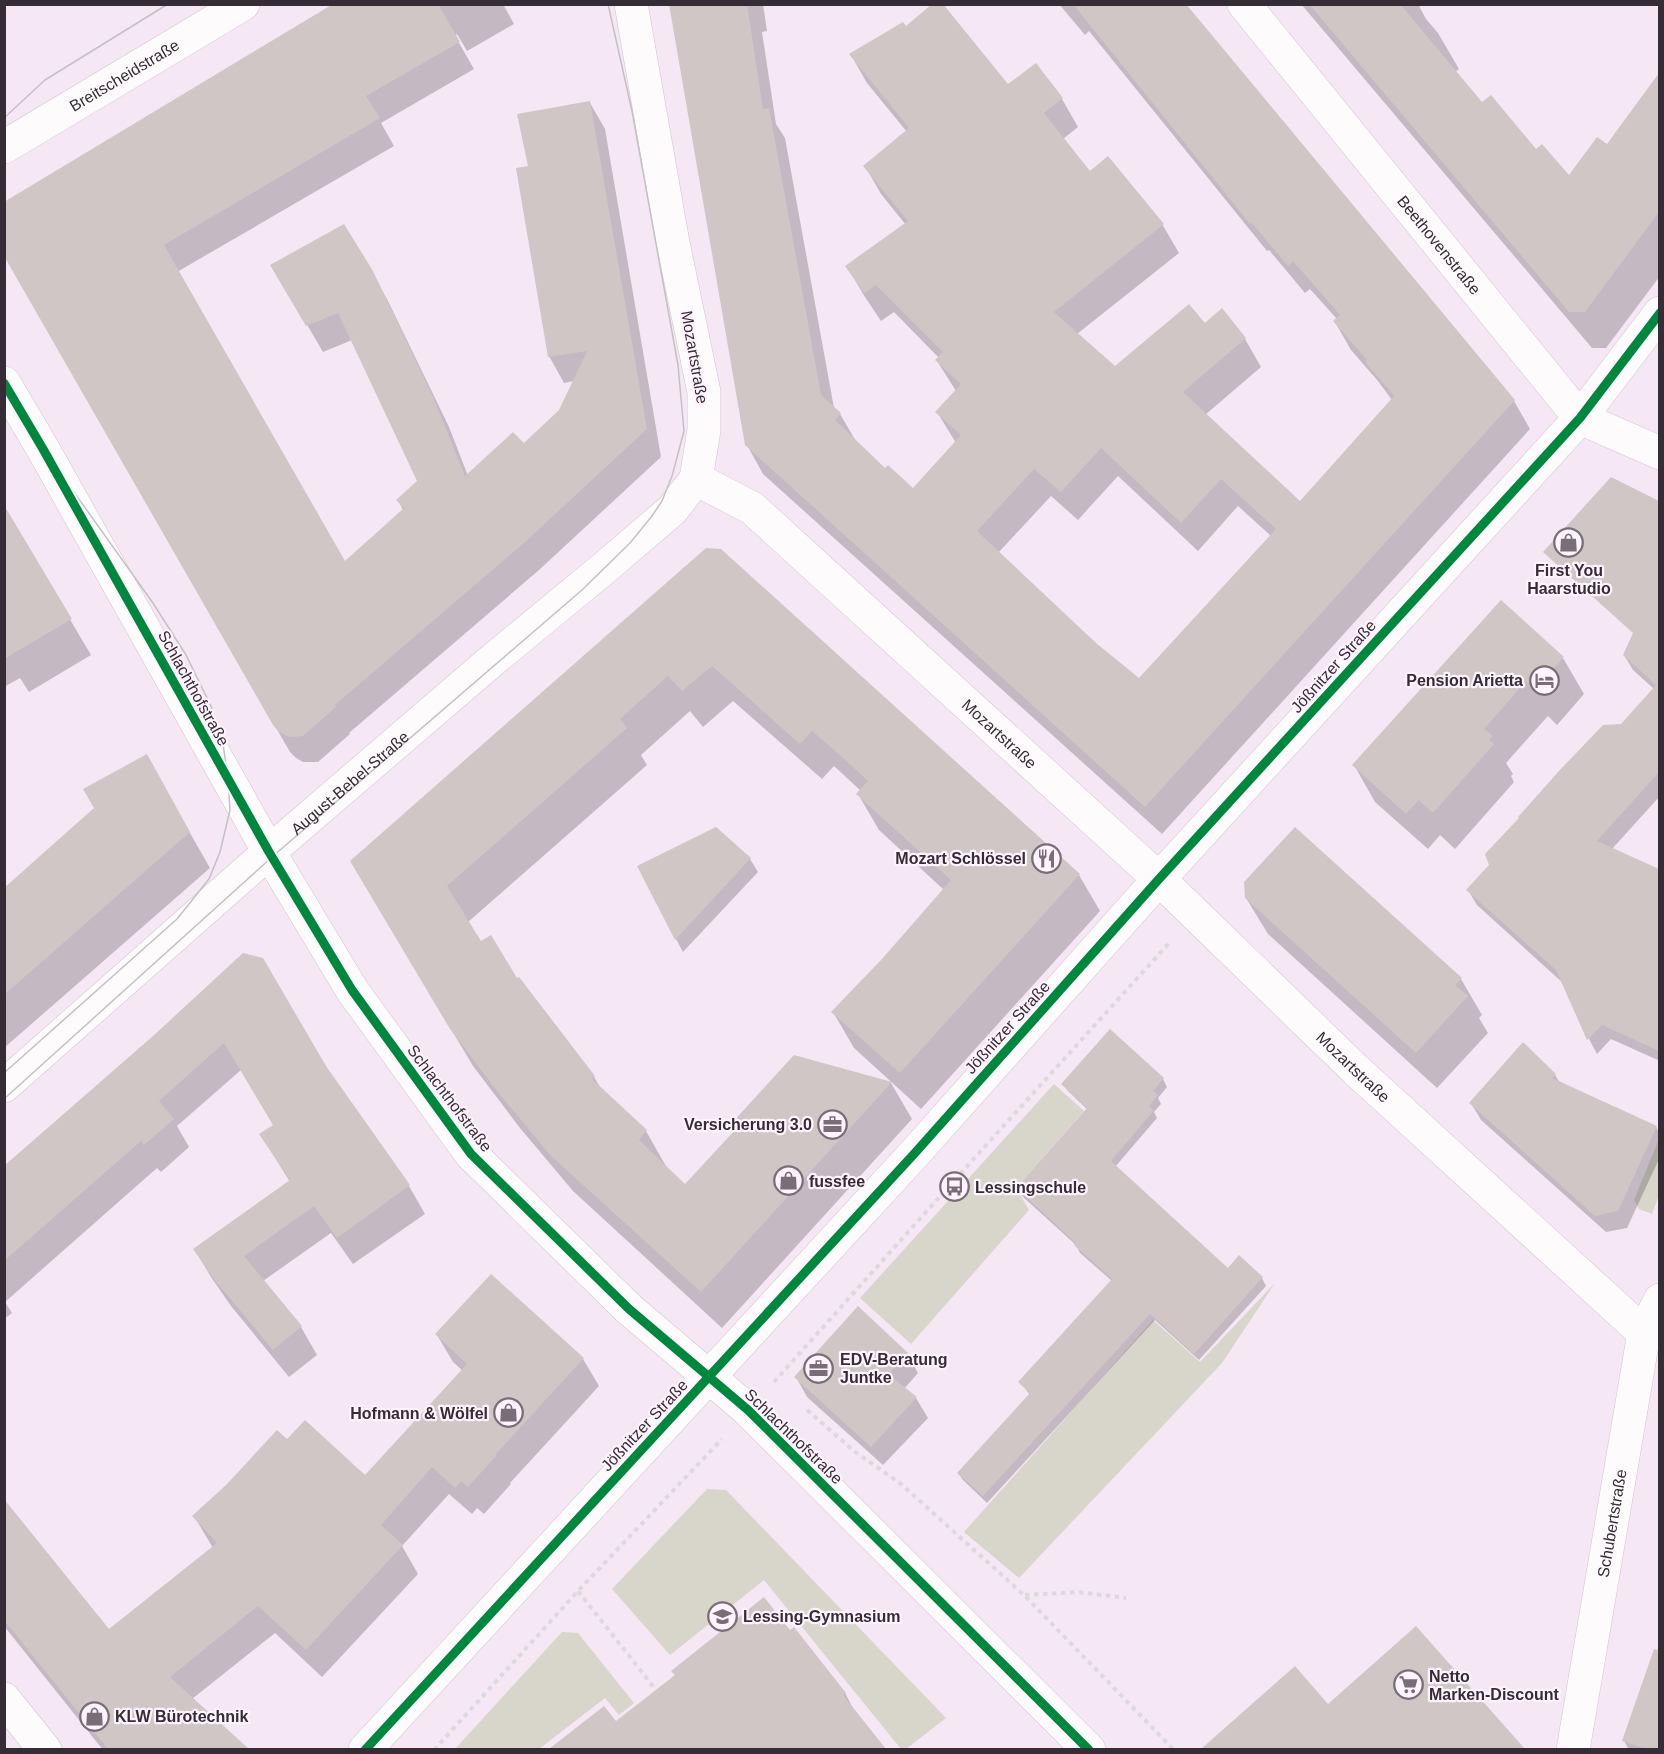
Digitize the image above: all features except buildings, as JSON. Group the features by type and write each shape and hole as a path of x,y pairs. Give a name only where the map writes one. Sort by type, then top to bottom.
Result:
{"street":[{"name":"Breitscheidstraße","path":"4,147 243,4"},
{"name":"Mozartstraße","path":"631,4 673,243 704,392 704,430 696,479 752,508 1158,879 1356,1071 1644,1333"},
{"name":"Beethovenstraße","path":"1244,4 1580,418 1659,453"},
{"name":"Jößnitzer Straße","path":"365,1749 914,1154 1158,879 1580,418 1659,313"},
{"name":"Schlachthofstraße","path":"4,383 269,852 352,990 471,1155 629,1309 748,1410 1089,1749"},
{"name":"August-Bebel-Straße","path":"4,1086 269,852 672,510 696,479"},
{"name":"Schubertstraße","path":"1573,1749 1644,1333 1659,1300"},
{"path":"4,1699 45,1749"}],"path":[{"path":"783,1389 774,1381 1195,914"},
{"path":"800,1404 854,1451 901,1484 1024,1595 1174,1749"},
{"path":"434,1749 578,1591 722,1439"},
{"path":"578,1591 656,1690"},
{"path":"1024,1595 1078,1592 1126,1598"}],"shaded area":[{"path":"1054,1084 1084,1111 1016,1188 1029,1210 911,1344 860,1298"},
{"path":"1659,1139 1659,1195 1652,1214 1639,1209 1634,1200"},
{"path":"1275,1283 1222,1363 1019,1578 964,1532 1153,1320 1200,1362"},
{"path":"707,1489 726,1490 946,1718 906,1749 901,1749 764,1580 670,1655 612,1589"},
{"path":"562,1632 578,1633 634,1703 619,1715 605,1698 539,1749 455,1749"}],"tram line":[{"path":"4,118 45,80 168,4"},
{"path":"4,1099 272,857 582,590 630,543 662,501 672,476 684,431 678,365 632,111 608,4"},
{"path":"4,394 153,603 186,655 211,706 223,744 230,810 220,852 209,879 177,919 4,1073"}],"cycle path":[{"path":"365,1750 914,1154 1159,879 1580,418 1660,313"},
{"path":"4,383 269,852 352,990 471,1154 629,1309 748,1410 1089,1750"}],"place":[{"name":"First You Haarstudio","path":"1569,542"},
{"name":"Pension Arietta","path":"1544,680"},
{"name":"Mozart Schlössel","path":"1047,858"},
{"name":"Versicherung 3.0","path":"833,1124"},
{"name":"fussfee","path":"788,1181"},
{"name":"Lessingschule","path":"954,1187"},
{"name":"EDV-Beratung Juntke","path":"819,1368"},
{"name":"Hofmann & Wölfel","path":"509,1413"},
{"name":"Lessing-Gymnasium","path":"722,1616"},
{"name":"Netto Marken-Discount","path":"1408,1685"},
{"name":"KLW Bürotechnik","path":"94,1716"}]}
